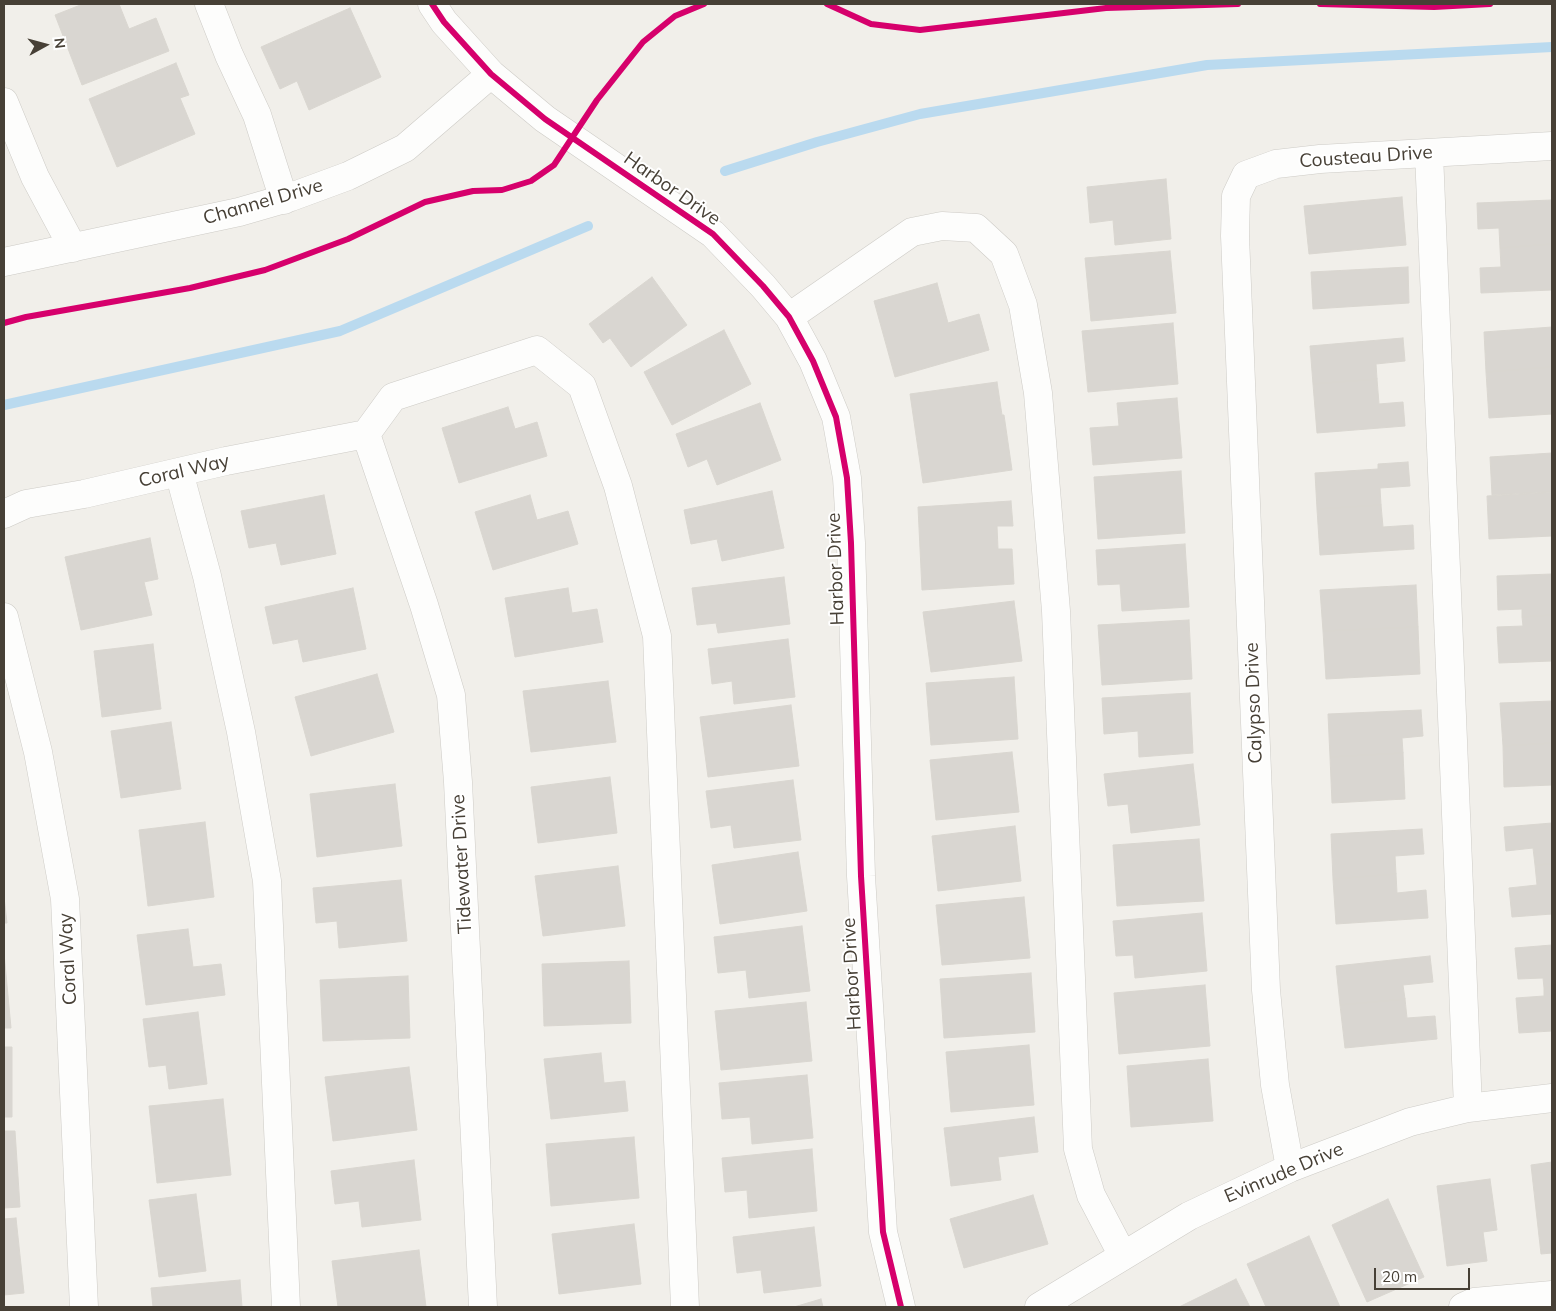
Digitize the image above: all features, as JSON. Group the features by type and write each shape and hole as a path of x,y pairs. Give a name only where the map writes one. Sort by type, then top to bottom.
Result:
{"street":[{"path":"209,4 256,115 284,200"},
{"name":"Harbor Drive","path":"432,4 444,22 491,74 545,119 714,234 764,286 789,317 813,361 836,417 846,478 852,553 861,876 883,1232 901,1307"},
{"name":"Channel Drive","path":"4,262 239,212 284,200 348,176 405,148 491,74"},
{"path":"4,102 35,177 72,248"},
{"name":"Cousteau Drive","path":"1235,236 1236,196 1246,175 1276,164 1311,160 1552,146"},
{"path":"1429,153 1468,1108"},
{"path":"789,317 912,232 942,226 976,228 1004,254 1023,305 1038,393 1056,611 1078,1148 1091,1195 1123,1256"},
{"name":"Calypso Drive","path":"1235,236 1266,990 1275,1085 1290,1168"},
{"path":"366,434 393,397 536,350 582,386 618,486 658,636 686,1307"},
{"name":"Coral Way","path":"4,514 26,504 84,494 235,459 366,434"},
{"name":"Tidewater Drive","path":"366,434 424,605 451,695 458,782 482,1307"},
{"path":"179,472 207,576 241,732 267,882 286,1307"},
{"name":"Coral Way","path":"4,617 38,752 66,899 84,1307"},
{"name":"Evinrude Drive","path":"1039,1307 1189,1216 1290,1168 1410,1122 1468,1108 1552,1098"},
{"path":"1463,1307 1474,1302 1552,1295"}],"building":[{"path":"83,4 119,4 129,29 156,18 169,51 82,85 55,15"},
{"path":"350,8 381,77 309,110 297,81 280,89 261,47"},
{"path":"176,63 189,95 180,98 195,134 117,167 89,99"},
{"path":"1166,179 1171,239 1115,245 1113,220 1090,223 1087,187"},
{"path":"1402,197 1406,245 1309,254 1304,206"},
{"path":"1552,200 1552,244 1500,248 1499,228 1478,229 1477,203"},
{"path":"1552,244 1552,290 1481,293 1480,268 1501,267 1500,248"},
{"path":"1170,251 1176,313 1091,321 1085,258"},
{"path":"1408,267 1409,303 1313,309 1311,272"},
{"path":"652,277 687,325 631,367 610,338 603,343 589,324"},
{"path":"937,283 948,323 979,314 989,350 895,377 874,301"},
{"path":"1173,323 1178,384 1088,392 1082,331"},
{"path":"1552,327 1552,367 1486,372 1484,332"},
{"path":"724,330 751,384 672,425 644,372"},
{"path":"1403,338 1405,361 1376,364 1377,379 1313,384 1310,346"},
{"path":"1552,367 1552,414 1489,418 1486,372"},
{"path":"1377,379 1379,404 1403,402 1405,426 1317,433 1313,384"},
{"path":"997,382 1012,470 923,483 910,394"},
{"path":"1177,398 1182,458 1093,465 1090,428 1119,426 1117,403"},
{"path":"760,403 781,460 717,485 707,459 688,467 676,434"},
{"path":"508,407 515,429 537,422 547,456 459,483 442,428"},
{"path":"1552,453 1552,492 1492,495 1490,457"},
{"path":"1408,462 1410,486 1380,488 1381,505 1317,509 1315,473 1378,469 1378,464"},
{"path":"1181,471 1185,533 1098,539 1094,477"},
{"path":"772,491 784,548 722,561 717,539 691,544 684,510"},
{"path":"1552,492 1552,536 1489,539 1487,496"},
{"path":"324,495 336,554 281,565 276,543 249,548 241,511"},
{"path":"530,495 537,520 568,511 578,544 493,570 475,512"},
{"path":"1011,501 1013,526 997,526 998,549 1012,549 1014,584 922,590 918,507"},
{"path":"1381,505 1383,527 1413,525 1414,549 1320,555 1317,509"},
{"path":"150,538 158,579 144,582 152,615 81,630 65,557"},
{"path":"1185,544 1189,607 1122,611 1120,584 1098,585 1096,550"},
{"path":"1552,574 1552,615 1522,617 1522,609 1498,610 1497,576"},
{"path":"784,577 790,624 718,633 716,623 697,625 692,588"},
{"path":"1416,585 1418,627 1323,631 1320,590"},
{"path":"353,588 366,649 303,662 298,639 273,644 265,607"},
{"path":"568,588 572,613 597,609 603,642 515,657 505,598"},
{"path":"1014,601 1022,661 931,672 923,612"},
{"path":"1552,615 1552,661 1499,663 1497,627 1523,626 1522,617"},
{"path":"1189,620 1192,679 1102,685 1098,625"},
{"path":"1418,627 1420,674 1326,679 1323,631"},
{"path":"788,639 795,697 734,704 732,681 712,684 708,649"},
{"path":"153,644 161,709 102,717 94,651"},
{"path":"377,674 394,732 311,756 295,697"},
{"path":"1014,677 1018,739 931,745 926,683"},
{"path":"608,681 616,742 531,752 523,691"},
{"path":"1190,693 1193,753 1139,757 1138,731 1104,734 1102,698"},
{"path":"1552,701 1552,743 1503,746 1500,703"},
{"path":"791,705 799,766 708,777 700,717"},
{"path":"1421,710 1423,736 1402,738 1403,753 1330,757 1328,714"},
{"path":"171,722 181,789 121,798 111,731"},
{"path":"1552,743 1552,785 1504,787 1503,746"},
{"path":"1012,752 1019,812 936,820 930,760"},
{"path":"1403,753 1405,799 1332,803 1330,757"},
{"path":"1193,764 1200,825 1131,833 1128,804 1108,806 1104,774"},
{"path":"610,777 617,833 538,843 531,787"},
{"path":"793,780 801,840 734,848 731,825 711,828 706,791"},
{"path":"395,784 402,846 317,857 310,794"},
{"path":"205,822 214,897 148,906 139,830"},
{"path":"1552,823 1552,864 1535,865 1533,848 1506,851 1504,827"},
{"path":"1015,826 1021,881 938,891 932,836"},
{"path":"1422,829 1424,854 1395,856 1396,874 1333,879 1331,834"},
{"path":"1199,839 1204,901 1117,906 1113,845"},
{"path":"798,852 807,911 720,924 712,865"},
{"path":"1552,864 1552,914 1512,917 1509,888 1537,885 1535,865"},
{"path":"618,866 625,926 543,936 535,876"},
{"path":"1396,874 1397,893 1426,890 1428,918 1336,924 1333,879"},
{"path":"401,880 407,941 339,948 337,921 316,923 313,888"},
{"path":"4,897 7,923 4,923"},
{"path":"1024,897 1030,958 942,965 936,905"},
{"path":"1202,913 1207,971 1135,978 1133,955 1116,956 1113,921"},
{"path":"802,926 810,991 749,998 746,970 718,973 714,937"},
{"path":"188,929 193,967 221,964 225,995 146,1005 137,935"},
{"path":"1552,945 1552,987 1544,988 1543,978 1518,979 1515,948"},
{"path":"4,953 11,1028 4,1028"},
{"path":"1430,956 1433,982 1403,985 1405,999 1340,1005 1336,966"},
{"path":"629,961 631,1023 544,1026 542,964"},
{"path":"1031,973 1035,1032 944,1038 940,979"},
{"path":"408,976 410,1038 323,1041 320,980"},
{"path":"1205,985 1210,1046 1119,1054 1114,993"},
{"path":"1552,987 1552,1031 1519,1033 1516,998 1544,996 1544,988"},
{"path":"1405,999 1407,1018 1435,1016 1437,1039 1345,1048 1340,1005"},
{"path":"806,1002 812,1061 721,1070 715,1011"},
{"path":"198,1012 207,1084 169,1089 166,1065 149,1067 143,1019"},
{"path":"1029,1045 1034,1105 951,1112 946,1052"},
{"path":"4,1047 12,1047 12,1117 4,1117"},
{"path":"601,1053 604,1083 625,1081 628,1111 551,1119 544,1059"},
{"path":"1208,1059 1213,1121 1131,1127 1127,1066"},
{"path":"409,1067 417,1130 333,1141 325,1077"},
{"path":"807,1075 813,1138 752,1144 750,1117 722,1119 719,1083"},
{"path":"223,1099 231,1175 157,1183 149,1106"},
{"path":"1034,1117 1038,1152 998,1157 1001,1180 951,1186 944,1128"},
{"path":"4,1131 15,1131 20,1207 4,1208"},
{"path":"634,1137 639,1198 551,1206 546,1144"},
{"path":"812,1149 817,1211 749,1218 747,1190 725,1192 722,1158"},
{"path":"414,1160 421,1220 362,1227 359,1201 335,1204 331,1171"},
{"path":"1552,1162 1552,1253 1541,1254 1531,1165"},
{"path":"1490,1179 1497,1230 1483,1232 1487,1261 1447,1266 1437,1186"},
{"path":"196,1194 206,1271 159,1277 149,1200"},
{"path":"1033,1195 1048,1244 964,1268 950,1219"},
{"path":"1388,1199 1424,1277 1367,1302 1332,1225"},
{"path":"16,1218 24,1293 4,1295 4,1219"},
{"path":"634,1224 641,1284 559,1294 552,1234"},
{"path":"814,1227 821,1286 764,1293 761,1270 737,1273 733,1237"},
{"path":"1309,1236 1340,1307 1266,1307 1247,1264"},
{"path":"419,1250 426,1307 338,1307 332,1261"},
{"path":"1236,1279 1250,1307 1179,1307"},
{"path":"240,1280 242,1307 153,1307 151,1288"},
{"path":"821,1299 823,1307 794,1307"}],"waterway":[{"path":"725,171 817,142 920,114 1207,65 1552,47"},
{"path":"4,405 340,331 588,226"}],"cycle path":[{"path":"432,4 444,22 491,74 545,119 713,234 763,286 789,317 813,361 836,417 847,478 851,543 861,876 883,1232 901,1307"},
{"path":"4,323 26,317 190,288 265,270 348,239 425,202 473,191 502,190 531,181 554,165 597,100 643,42 675,16 704,4"},
{"path":"827,4 871,24 920,30 1106,8 1238,4"},
{"path":"1320,4 1434,7 1490,4"}]}
